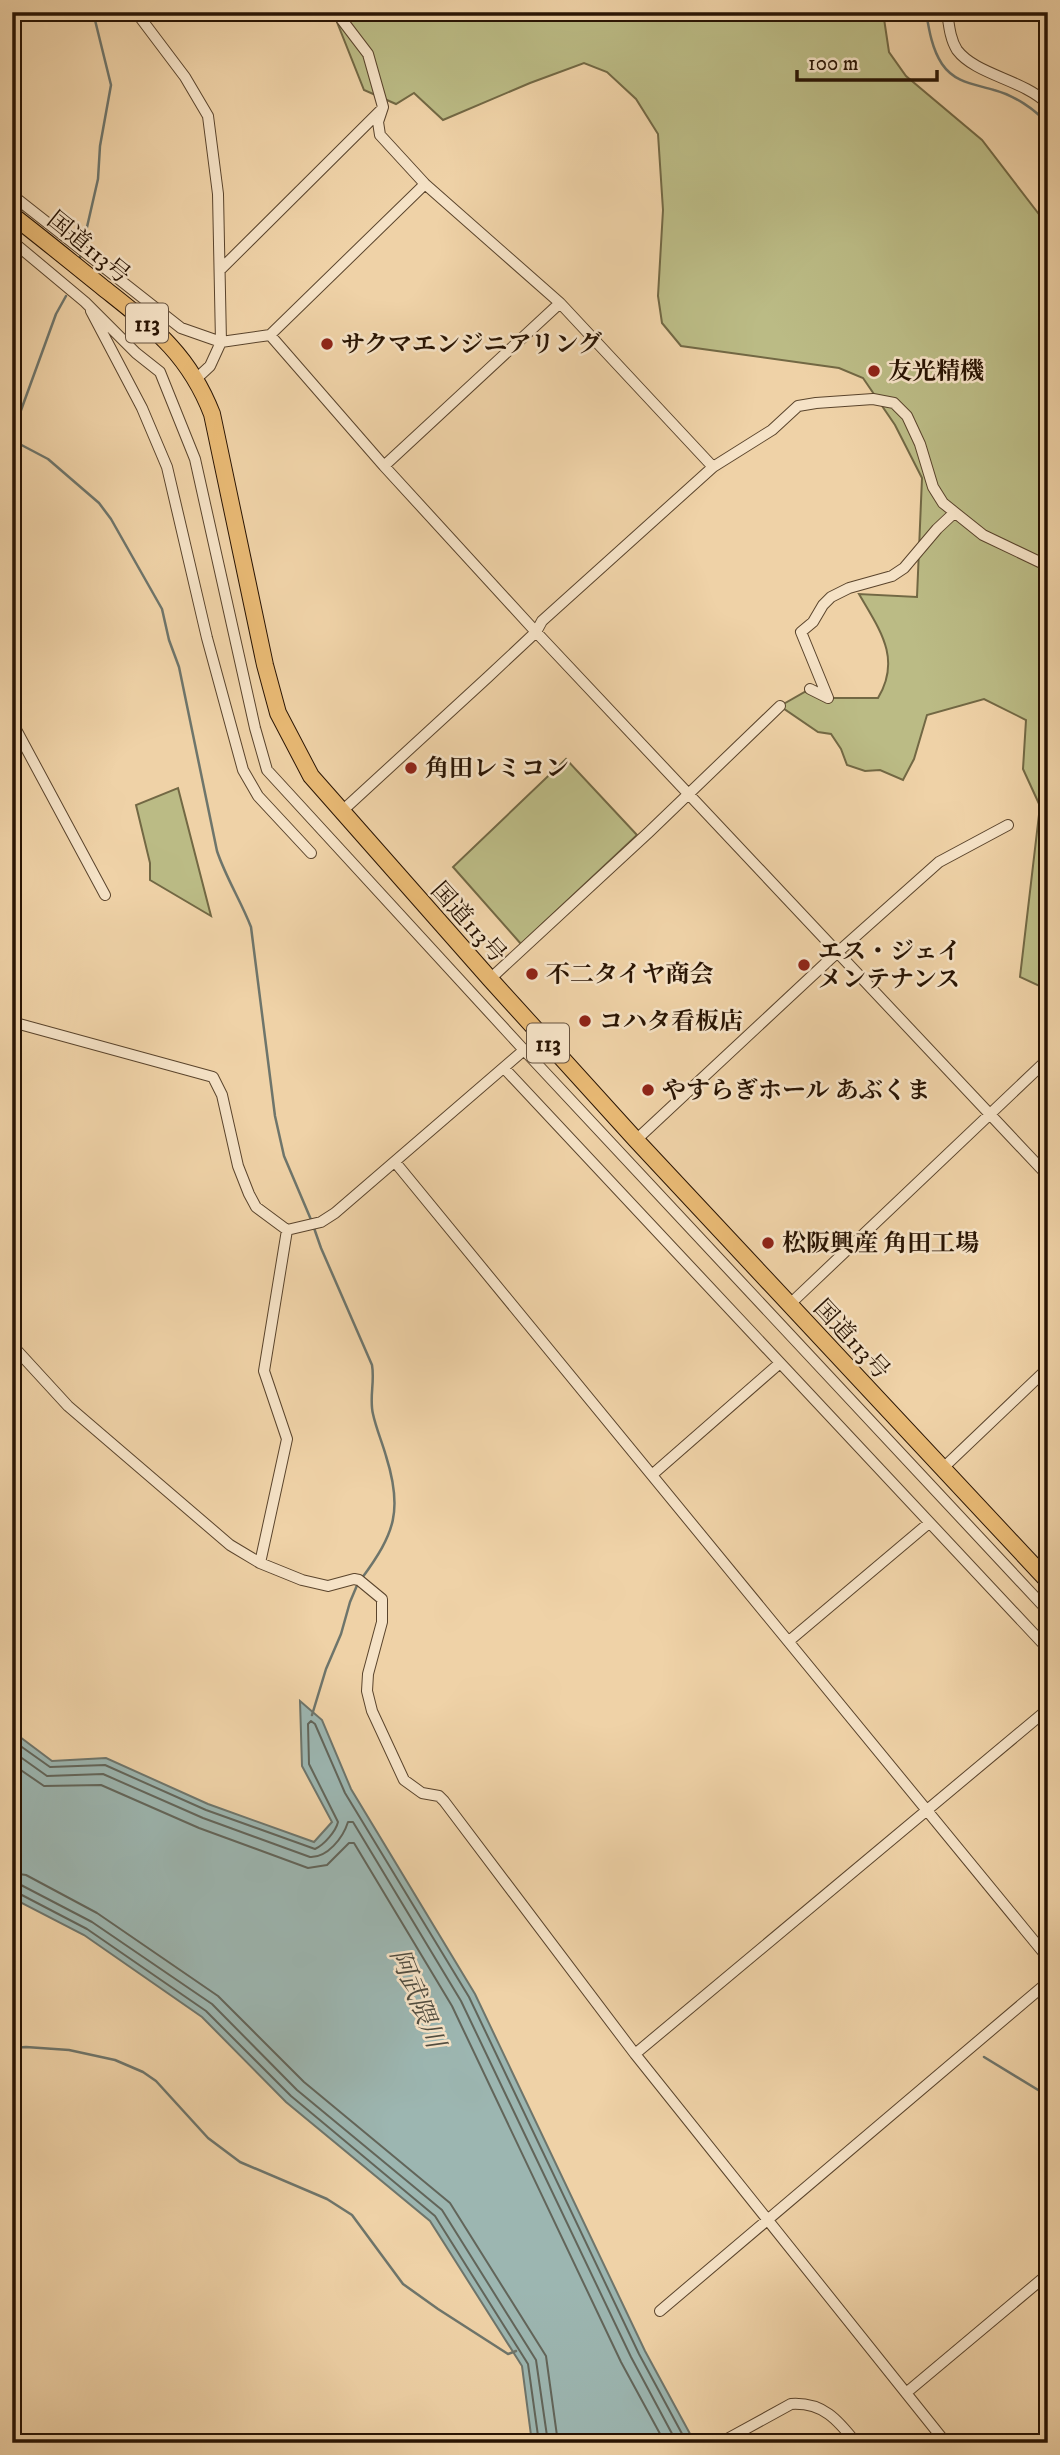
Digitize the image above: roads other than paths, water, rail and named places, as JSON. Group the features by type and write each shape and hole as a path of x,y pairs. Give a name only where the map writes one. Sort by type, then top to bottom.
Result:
{"highway":[{"name":"国道113号","path":"12,215 146,322 172,346 197,379 212,414 265,664 278,713 311,776 489,979 636,1140 1048,1581"}],"street":[{"path":"136,12 185,76 208,116 218,194 221,342 210,366 197,379"},
{"path":"336,12 368,54 383,107 378,122 380,135 425,184 560,303 713,467"},
{"path":"947,12 951,37 958,51 979,68 1026,87 1048,104"},
{"path":"220,270 383,107"},
{"path":"12,195 181,328 221,342 270,335 425,184"},
{"path":"12,241 85,302 136,353 160,372 191,447 267,770 524,1050 1048,1611"},
{"path":"85,302 142,408 167,467 207,638 243,770 258,796 311,853"},
{"path":"384,466 560,303"},
{"path":"270,335 384,466 536,632 1048,1176"},
{"path":"341,812 536,632 542,621 713,467 772,430 799,406 873,399 894,403 907,416 920,444 933,487 943,503 983,535 1048,566"},
{"path":"810,689 828,698 801,632 813,622 823,605 831,597 849,588 892,576 904,568 954,513"},
{"path":"489,979 649,832 780,706"},
{"path":"12,722 105,895"},
{"path":"636,1140 939,862 1008,825"},
{"path":"12,1022 213,1077 222,1095 238,1166 248,1194 256,1207 287,1230 321,1222 335,1213 524,1050"},
{"path":"789,1305 1048,1059"},
{"path":"504,1068 1048,1649"},
{"path":"395,1162 1048,1958"},
{"path":"260,1563 287,1439 264,1371 287,1230"},
{"path":"12,1345 68,1406 230,1545 260,1563 302,1580 328,1586 359,1580 382,1600 382,1622 368,1674 368,1692 372,1711 404,1780 422,1793 439,1796 444,1801 635,2054 946,2443"},
{"path":"653,1474 780,1363"},
{"path":"942,1469 1048,1368"},
{"path":"789,1641 929,1522"},
{"path":"635,2054 1048,1709"},
{"path":"660,2311 1048,1982"},
{"path":"906,2393 1048,2274"},
{"path":"720,2443 791,2404 813,2405 828,2413 856,2443"}],"water":[{"name":"阿武隈川","path":"300,1701 322,1720 351,1789 475,1994 645,2351 695,2443 532,2443 522,2366 430,2221 286,2102 202,2017 84,1935 12,1898 12,1731 52,1761 106,1758 208,1804 314,1842 332,1822 302,1766"}],"waterway":[{"path":"79,262 98,179 100,146 111,85 93,12"},
{"path":"926,12 933,46 947,70 965,82 1016,99 1031,108 1048,125"},
{"path":"12,435 56,314 66,296"},
{"path":"12,440 48,459 99,503 111,519 162,609 179,667 217,851 251,927 275,1116 284,1156 312,1222"},
{"path":"314,1228 372,1365 372,1408 394,1492 395,1506 389,1534 362,1578"},
{"path":"312,1715 358,1583"},
{"path":"12,2048 69,2050 115,2060 143,2072 156,2081 208,2138 240,2162 327,2199 352,2215 403,2284 508,2354 516,2351"},
{"path":"984,2057 1048,2096"}],"place":[{"name":"サクマエンジニアリング","path":"327,344"},
{"name":"友光精機","path":"874,371"},
{"name":"角田レミコン","path":"411,768"},
{"name":"エス・ジェイ メンテナンス","path":"804,965"},
{"name":"不二タイヤ商会","path":"532,974"},
{"name":"コハタ看板店","path":"585,1021"},
{"name":"やすらぎホール あぶくま","path":"648,1090"},
{"name":"松阪興産 角田工場","path":"768,1243"}]}
